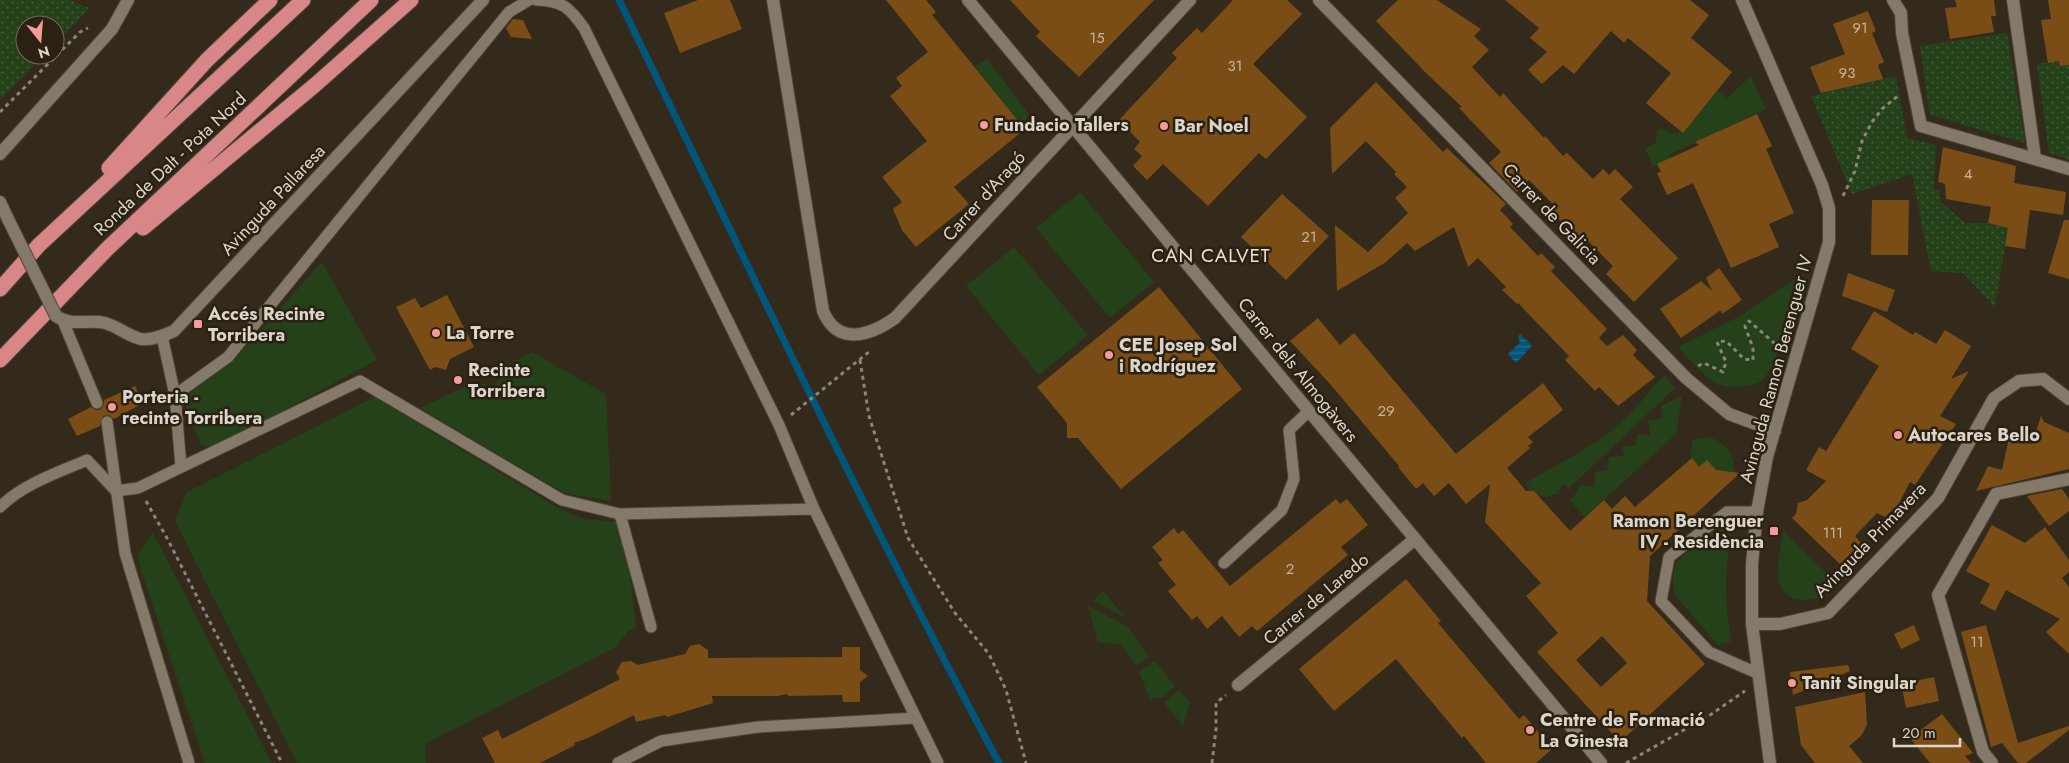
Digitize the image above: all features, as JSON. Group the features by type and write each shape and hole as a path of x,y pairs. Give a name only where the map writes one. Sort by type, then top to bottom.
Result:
{"highway":[{"path":"39,245 207,60 270,0"},
{"name":"Ronda de Dalt - Pota Nord","path":"0,289 39,245 303,0"},
{"name":"Ronda de Dalt - Pota Nord","path":"0,360 107,249 371,0"},
{"path":"61,297 315,85 411,0"}],"street":[{"path":"0,154 112,29 128,0"},
{"name":"Avinguda Pallaresa","path":"59,318 77,324 104,323 142,340 162,336 174,331 483,0"},
{"path":"772,0 823,311 827,321 836,329 851,335 865,335"},
{"name":"Carrer dels Almogàvers","path":"968,0 1049,100 1074,125 1601,763"},
{"name":"Carrer de Galicia","path":"1320,0 1686,378 1728,414 1775,431"},
{"name":"Avinguda Ramon Berenguer IV","path":"1742,0 1822,185 1830,218 1829,242 1767,457 1756,512 1752,564 1752,624 1770,763"},
{"path":"1893,0 1900,13 1921,126 2069,169"},
{"path":"2013,0 2035,158"},
{"name":"Carrer d'Aragó","path":"865,335 880,329 895,318 1188,1"},
{"path":"0,202 59,318"},
{"name":"Avinguda Primavera","path":"1752,624 1780,624 1828,613 1938,498 1994,398 2019,381 2043,379 2069,399"},
{"path":"1992,763 1983,752 1938,595 1996,494 2069,479"},
{"name":"Carrer de Laredo","path":"1238,686 1415,539"}],"lane":[{"path":"175,394 228,357 509,12 529,0"},
{"path":"536,0 557,1 572,12 584,28 779,424 814,509 938,763"},
{"path":"59,318 97,403"},
{"path":"162,336 175,394 181,467"},
{"path":"116,492 138,488 360,381 562,500 620,514 814,509"},
{"path":"1224,563 1282,510 1294,480 1289,430 1310,410"},
{"path":"107,422 125,553 189,763"},
{"path":"0,507 8,499 50,474 87,460 116,492"},
{"path":"1756,512 1727,512 1670,557 1661,601 1709,652 1758,679"},
{"path":"620,514 652,627"},
{"path":"618,763 661,741 758,727 916,718"}],"path":[{"path":"0,112 80,32 96,24"},
{"path":"1830,218 1855,171 1862,141 1872,122 1896,96 1913,90"},
{"path":"1686,378 1697,366 1704,363 1723,372 1726,362 1717,342 1726,341 1744,359 1754,360 1753,348 1745,326 1749,321 1779,346 1790,374"},
{"path":"802,406 870,350 865,335"},
{"path":"860,360 869,416 908,538 955,613 989,654 1006,690 1026,763"},
{"path":"168,540 282,763"},
{"path":"1626,763 1710,715 1758,679"},
{"path":"1212,763 1216,729 1216,703 1238,686"}],"green space":[{"path":"0,0 69,0 90,8 65,34 65,15 15,15 15,65 34,65 0,100"},
{"path":"2007,33 2025,143 1930,115 1920,46"},
{"path":"2069,58 2069,160 2049,152 2037,64"},
{"path":"987,59 1028,113 1025,129 975,67"},
{"path":"1751,76 1766,109 1669,155 1671,159 1653,167 1645,148 1656,143 1657,132 1661,128 1671,133 1683,132 1718,90 1727,98"},
{"path":"1896,76 1907,138 1936,145 1934,189 1939,190 1941,202 1965,223 1988,223 2008,228 1995,307 1963,273 1931,271 1912,174 1852,194 1811,96"},
{"path":"1080,192 1154,282 1110,318 1036,228"},
{"path":"1014,247 1088,335 1039,375 966,286"},
{"path":"322,262 377,360 221,444 201,445 185,405 186,396 231,363"},
{"path":"1799,276 1774,363 1763,381 1735,387 1724,386 1714,382 1697,368 1678,347 1740,316"},
{"path":"532,352 606,394 611,501 564,493 420,408 477,381 493,387 509,364"},
{"path":"1665,375 1675,388 1569,488 1562,484 1557,494 1545,497 1530,491 1526,483 1580,452 1619,425"},
{"path":"1682,396 1676,434 1585,517 1570,501 1581,485 1595,487 1595,472 1607,470 1609,457 1624,456 1622,447 1636,445 1637,434 1651,436 1648,420 1663,418 1661,406"},
{"path":"375,397 558,508 585,519 624,523 636,627 628,631 616,647 425,744 426,763 297,763 175,521 187,492"},
{"path":"1710,437 1721,443 1728,450 1733,460 1734,472 1729,472 1726,475 1699,467 1691,458 1692,440"},
{"path":"1724,526 1733,527 1726,584 1731,641 1718,645 1674,594 1673,577 1676,563 1704,537"},
{"path":"1783,531 1836,582 1821,596 1809,600 1796,599 1785,593 1781,588 1778,570"},
{"path":"153,532 272,763 205,763 142,573 138,555"},
{"path":"1103,591 1126,618 1093,601"},
{"path":"1088,606 1127,626 1149,657 1136,666 1121,645 1098,642"},
{"path":"1155,661 1175,686 1164,697 1150,699 1139,672"},
{"path":"1178,690 1190,702 1183,726 1164,703"}],"water":[{"path":"1520,334 1532,346 1516,363 1508,354 1520,342 1518,337"}],"building":[{"path":"698,0 730,0 742,29 680,53 664,13"},
{"name":"Fundacio Tallers","path":"886,0 926,0 936,12 932,15 1025,129 954,187 969,204 916,247 902,230 893,209 902,202 882,177 927,141 890,96 902,86 896,78 928,52"},
{"path":"1010,0 1154,0 1079,77 1036,36 1040,32"},
{"path":"1233,0 1287,0 1302,14 1253,64 1307,117 1266,159 1259,153 1208,206 1163,164 1147,180 1133,166 1142,156 1134,149 1140,142 1119,120 1177,58 1172,53 1197,28 1202,33"},
{"path":"1398,0 1437,0 1481,29 1474,36 1489,50 1472,67 1500,97 1503,93 1544,138 1545,136 1563,156 1567,153 1593,179 1603,169 1609,175 1615,169 1633,187 1620,199 1678,258 1634,302 1606,274 1613,266 1583,236 1578,240 1553,213 1557,208 1529,180 1517,192 1489,163 1501,152 1459,108 1462,107 1376,21"},
{"path":"1505,0 1690,0 1709,15 1691,38 1732,72 1683,133 1646,103 1671,73 1628,38 1624,43 1611,31 1574,74 1563,65 1542,84 1528,70 1547,52 1530,38 1539,28"},
{"path":"1955,0 1994,0 1996,16 1991,16 1994,32 1950,39 1945,8 1957,7"},
{"path":"2048,0 2069,0 2069,65 2060,66 2059,61 2048,63 2041,20 2051,19"},
{"path":"1868,11 1876,31 1872,33 1884,62 1878,65 1883,79 1821,93 1810,67 1845,54 1833,24"},
{"path":"513,19 523,20 532,39 511,37 506,28"},
{"path":"1376,82 1443,152 1447,148 1506,204 1500,210 1513,224 1510,227 1538,256 1541,253 1555,267 1551,271 1607,329 1599,338 1607,346 1623,335 1637,350 1633,355 1655,377 1618,406 1599,387 1595,391 1565,360 1569,356 1518,303 1502,290 1506,287 1478,258 1468,267 1454,227 1415,251 1407,243 1386,262 1337,291 1335,225 1368,252 1408,213 1395,198 1407,187 1394,174 1396,172 1366,141 1332,174 1330,128"},
{"path":"1757,114 1772,146 1766,149 1794,213 1769,224 1779,247 1731,268 1693,183 1667,195 1657,173 1661,172 1657,164 1699,145 1695,142"},
{"path":"1943,147 2016,166 2014,183 2066,192 2063,215 2030,210 2025,249 2005,246 2008,228 1988,223 1991,207 1946,199 1945,184 1938,182"},
{"path":"1282,194 1329,236 1286,280 1241,237"},
{"path":"1872,200 1909,200 1908,255 1871,255"},
{"path":"2064,220 2069,220 2069,279 2048,273"},
{"path":"1719,268 1742,300 1722,314 1721,310 1681,338 1660,309 1701,281 1712,291 1706,278"},
{"path":"1848,273 1895,290 1887,312 1842,296"},
{"path":"1159,287 1242,389 1121,489 1078,438 1067,438 1067,423 1037,387"},
{"name":"La Torre","path":"447,295 474,347 450,359 446,370 435,367 430,370 396,307 415,298 421,308"},
{"path":"1874,311 1913,335 1915,332 1936,344 1945,330 1971,346 1951,379 1969,371 1940,416 1956,424 1915,485 1910,482 1898,505 1885,517 1877,513 1855,536 1861,543 1841,565 1792,518 1796,514 1798,503 1807,500 1826,481 1806,470 1819,447 1826,451 1879,366 1851,349"},
{"path":"1318,318 1340,345 1354,333 1456,454 1543,383 1563,410 1528,437 1533,442 1528,446 1530,448 1507,468 1526,491 1534,491 1570,531 1604,500 1612,509 1625,496 1635,507 1692,458 1699,467 1707,460 1716,470 1740,473 1650,556 1647,601 1705,664 1620,742 1537,652 1558,633 1526,596 1541,583 1485,522 1490,484 1466,504 1449,483 1434,496 1423,483 1416,489 1331,385 1290,341","holes":["1602,636 1627,663 1601,687 1576,660"]},
{"name":"Porteria - recinte Torribera","path":"135,386 143,403 114,419 109,415 103,416 100,426 77,436 68,419 91,407 100,410 104,400"},
{"path":"2041,416 2044,422 2069,433 2069,469 1976,491 1988,466 2002,470 2009,438 2032,444"},
{"path":"2062,489 2069,499 2069,511 2049,526 2027,496"},
{"path":"1336,499 1340,504 1347,499 1368,525 1341,547 1348,555 1257,631 1252,626 1239,637 1222,616 1207,629 1197,616 1192,620 1168,591 1176,585 1158,563 1163,560 1152,547 1174,528 1178,534 1183,530 1230,586"},
{"path":"1992,525 2025,543 2045,527 2069,560 2069,572 2062,578 2069,587 2069,654 2046,632 2060,619 2006,590 1995,611 1980,603 1990,584 1966,571"},
{"path":"1406,579 1441,621 1438,623 1519,719 1524,715 1552,749 1536,763 1486,763 1464,736 1462,738 1396,659 1334,711 1299,669"},
{"path":"1914,625 1920,640 1901,649 1894,634"},
{"path":"1986,625 2018,743 2069,726 2069,730 2026,763 2018,763 2002,743 1991,747 1961,632"},
{"path":"699,644 708,650 708,658 842,657 842,647 860,647 860,670 868,676 860,682 860,702 843,702 842,695 712,696 713,703 667,717 665,715 636,722 634,715 574,743 575,745 540,763 495,763 482,738 498,730 502,739 620,679 616,672 622,662 631,661 638,665 685,654 690,646"},
{"path":"1848,665 1850,671 1793,695 1790,672"},
{"path":"1934,677 1939,701 1906,708 1901,684"},
{"path":"1865,692 1867,725 1861,736 1849,746 1863,763 1815,763 1801,745 1795,707"},
{"path":"1942,714 1973,753 1965,756 1971,763 1930,763 1910,738"}],"waterway":[{"path":"619,0 852,479 999,763"}],"place":[{"name":"Fundacio Tallers","path":"984,125"},
{"name":"Bar Noel","path":"1164,126"},
{"name":"Accés Recinte Torribera","path":"198,324"},
{"name":"La Torre","path":"436,333"},
{"name":"CEE Josep Sol i Rodríguez","path":"1109,355"},
{"name":"Recinte Torribera","path":"458,380"},
{"name":"Porteria - recinte Torribera","path":"112,407"},
{"name":"Autocares Bello","path":"1898,435"},
{"name":"Ramon Berenguer IV - Residència","path":"1774,531"},
{"name":"Tanit Singular","path":"1792,683"},
{"name":"Centre de Formació La Ginesta","path":"1530,730"}],"district":[{"name":"CAN CALVET","path":"1211,255"}]}
